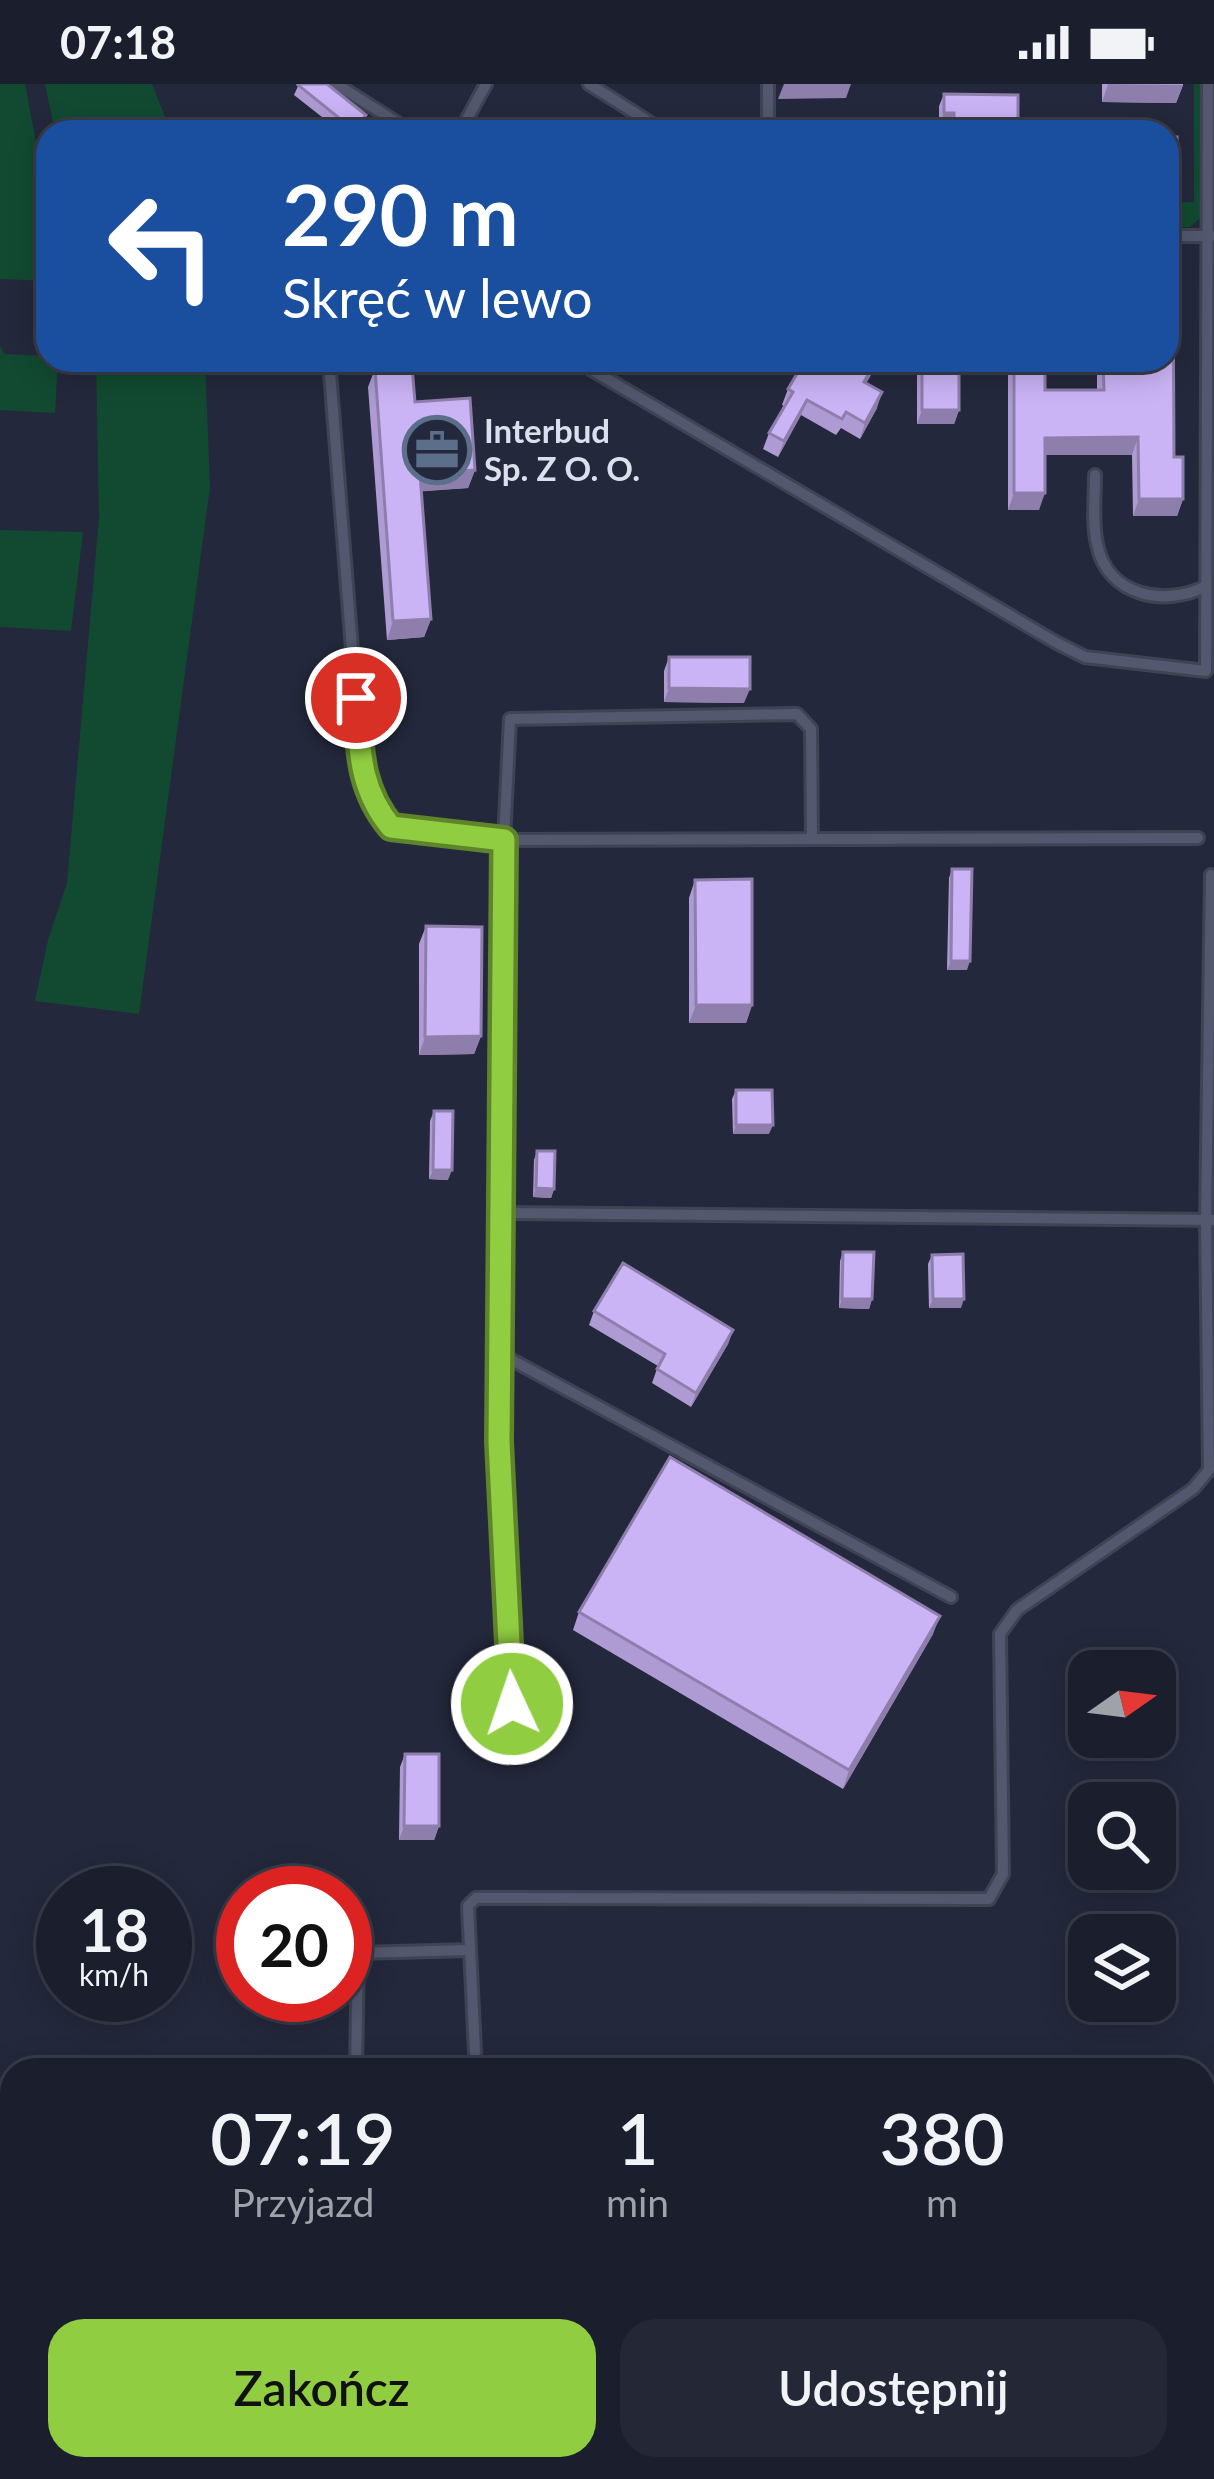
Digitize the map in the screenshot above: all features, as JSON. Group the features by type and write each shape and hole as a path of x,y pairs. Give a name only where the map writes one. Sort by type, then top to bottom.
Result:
{"lane":[{"path":"336,84 393,120"},
{"path":"466,120 486,84"},
{"path":"589,84 646,120"},
{"path":"768,84 768,120"},
{"path":"596,372 1085,657 1206,671 1208,84"},
{"path":"1179,236 1211,236"},
{"path":"331,372 361,762 373,805 391,827 504,840 1198,838"},
{"path":"1095,475 1096,544 1112,574 1124,585 1156,598 1190,595 1206,586"},
{"path":"512,1704 499,1442 504,840 510,719 797,714 811,730 812,839"},
{"path":"476,2052 468,1906 476,1898 989,1899 1003,1874 1000,1634 1017,1610 1193,1489 1208,1470 1211,875"},
{"path":"501,1213 1210,1220"},
{"path":"500,1353 951,1597"},
{"path":"356,2058 358,1954 470,1950"}],"green space":[{"path":"0,84 25,84 36,142 36,280 0,279"},
{"path":"45,84 152,84 166,120 52,120"},
{"path":"1194,84 1200,84 1201,217 1190,227 1179,227 1179,203 1194,202"},
{"path":"0,346 4,354 36,355 36,372 57,372 55,413 0,410"},
{"path":"96,372 205,372 210,487 139,1014 35,1001 67,883 99,518"},
{"path":"0,530 83,532 71,631 0,627"}],"building":[{"path":"327,84 366,115 362,120 342,120 298,85"},
{"path":"944,94 1018,95 1018,120 954,120 954,113 944,113"},
{"path":"375,372 412,372 415,402 470,398 475,470 420,474 431,619 393,621"},
{"path":"798,372 869,372 864,382 882,392 865,423 846,412 842,419 807,400 784,441 769,433 793,392 788,389"},
{"path":"922,372 959,372 959,410 922,410"},
{"path":"1014,372 1045,372 1045,390 1104,390 1103,372 1174,372 1174,457 1183,457 1183,499 1139,499 1138,437 1045,438 1045,493 1014,493"},
{"path":"669,657 750,657 750,689 669,688"},
{"path":"952,869 972,869 970,961 951,961"},
{"path":"752,879 752,1005 696,1005 695,880"},
{"path":"426,926 482,927 481,1036 425,1037"},
{"path":"736,1090 772,1090 773,1125 736,1125"},
{"path":"434,1111 453,1111 452,1170 433,1170"},
{"path":"537,1151 555,1151 554,1189 536,1188"},
{"path":"843,1252 874,1252 872,1299 842,1299"},
{"path":"963,1254 964,1299 933,1299 932,1255"},
{"path":"623,1263 733,1330 696,1393 657,1369 665,1354 594,1311"},
{"path":"670,1457 940,1616 849,1770 579,1612"},
{"path":"405,1754 439,1754 439,1826 404,1826"}],"place":[{"name":"Interbud Sp. Z O. O.","path":"437,450"}],"route":[{"path":"356,698 361,762 373,805 391,827 504,840 499,1442 512,1704"}]}
